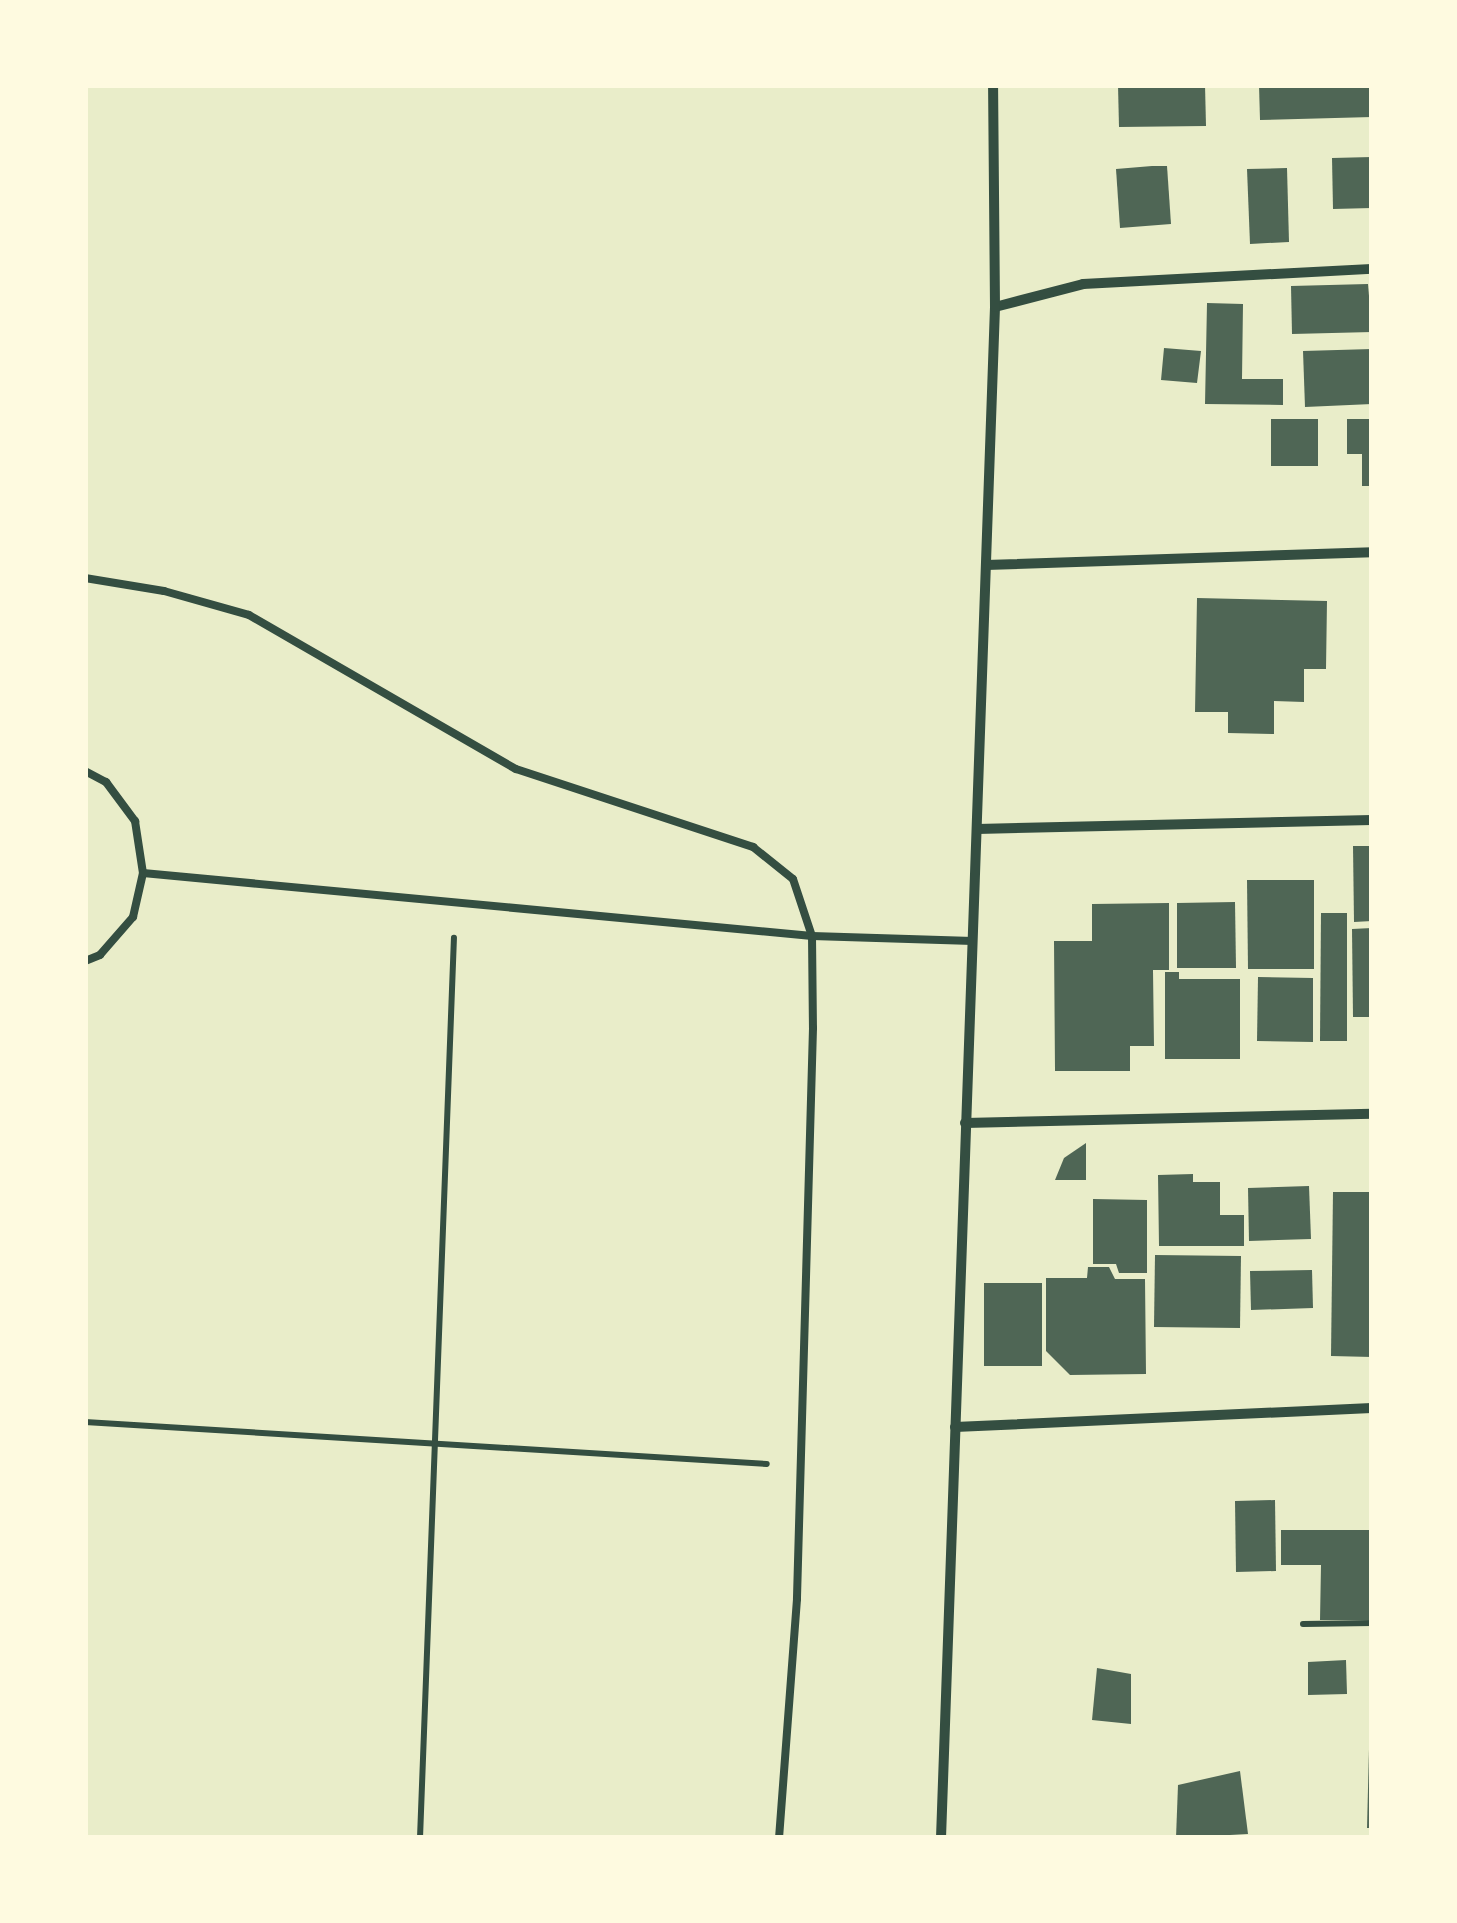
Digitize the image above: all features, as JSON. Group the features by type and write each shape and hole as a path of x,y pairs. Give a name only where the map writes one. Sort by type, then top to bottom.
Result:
{"street":[{"path":"941,1838 995,307 993,85"},
{"path":"995,307 1084,284 1372,269"},
{"path":"986,565 1372,552"},
{"path":"976,829 1372,820"},
{"path":"966,1123 1372,1114"},
{"path":"955,1427 1372,1408"}],"lane":[{"path":"85,578 164,591 249,615 516,770 752,847 793,879 812,936 797,1599 780,1838"},
{"path":"85,771 106,782 135,821 143,873 133,917 100,955 85,962"},
{"path":"143,873 812,936 972,941"}],"path":[{"path":"420,1838 438,1446 455,902"},
{"path":"85,1422 800,1466"},
{"path":"1304,1624 1372,1624"}],"building":[{"path":"1118,85 1205,85 1206,126 1119,127"},
{"path":"1259,85 1372,85 1372,117 1260,120"},
{"path":"1372,157 1372,208 1333,209 1332,158"},
{"path":"1167,166 1171,224 1120,228 1116,169"},
{"path":"1287,168 1289,242 1250,244 1247,169"},
{"path":"1368,284 1372,332 1292,334 1291,286"},
{"path":"1207,303 1243,304 1242,379 1283,379 1283,405 1205,404"},
{"path":"1164,348 1201,351 1197,383 1161,380"},
{"path":"1372,349 1372,404 1305,407 1303,351"},
{"path":"1271,419 1318,419 1318,466 1271,466"},
{"path":"1347,419 1372,419 1372,486 1362,486 1362,454 1347,454"},
{"path":"1197,598 1327,601 1326,669 1304,669 1304,702 1274,701 1274,734 1228,733 1228,712 1195,712"},
{"path":"1353,846 1372,846 1372,921 1354,922"},
{"path":"1247,880 1314,880 1314,969 1248,969"},
{"path":"1235,902 1236,968 1177,968 1177,903"},
{"path":"1169,903 1169,970 1153,970 1154,1046 1130,1046 1130,1071 1055,1071 1054,941 1092,941 1092,904"},
{"path":"1321,913 1347,913 1347,1041 1320,1041"},
{"path":"1372,928 1372,1017 1353,1017 1352,929"},
{"path":"1165,972 1179,972 1179,979 1240,979 1240,1059 1165,1059"},
{"path":"1258,977 1313,978 1313,1042 1257,1041"},
{"path":"1086,1143 1086,1180 1055,1180 1064,1158"},
{"path":"1193,1174 1193,1182 1220,1182 1220,1215 1244,1215 1244,1246 1159,1246 1158,1175"},
{"path":"1309,1186 1311,1239 1249,1241 1248,1188"},
{"path":"1333,1192 1372,1192 1372,1357 1331,1356"},
{"path":"1093,1199 1147,1200 1147,1273 1119,1273 1116,1264 1093,1264"},
{"path":"1155,1255 1241,1256 1240,1328 1154,1327"},
{"path":"1088,1267 1109,1267 1115,1279 1145,1279 1146,1374 1070,1375 1046,1351 1046,1278 1087,1278"},
{"path":"1312,1270 1313,1308 1251,1310 1250,1271"},
{"path":"984,1283 1042,1283 1042,1366 984,1366"},
{"path":"1275,1500 1276,1571 1236,1572 1235,1501"},
{"path":"1281,1530 1372,1530 1372,1620 1320,1620 1321,1565 1281,1565"},
{"path":"1346,1660 1347,1694 1308,1695 1308,1662"},
{"path":"1097,1668 1131,1674 1131,1724 1092,1720"},
{"path":"1372,1749 1372,1828 1367,1828"},
{"path":"1240,1771 1248,1834 1176,1838 1178,1785"}]}
